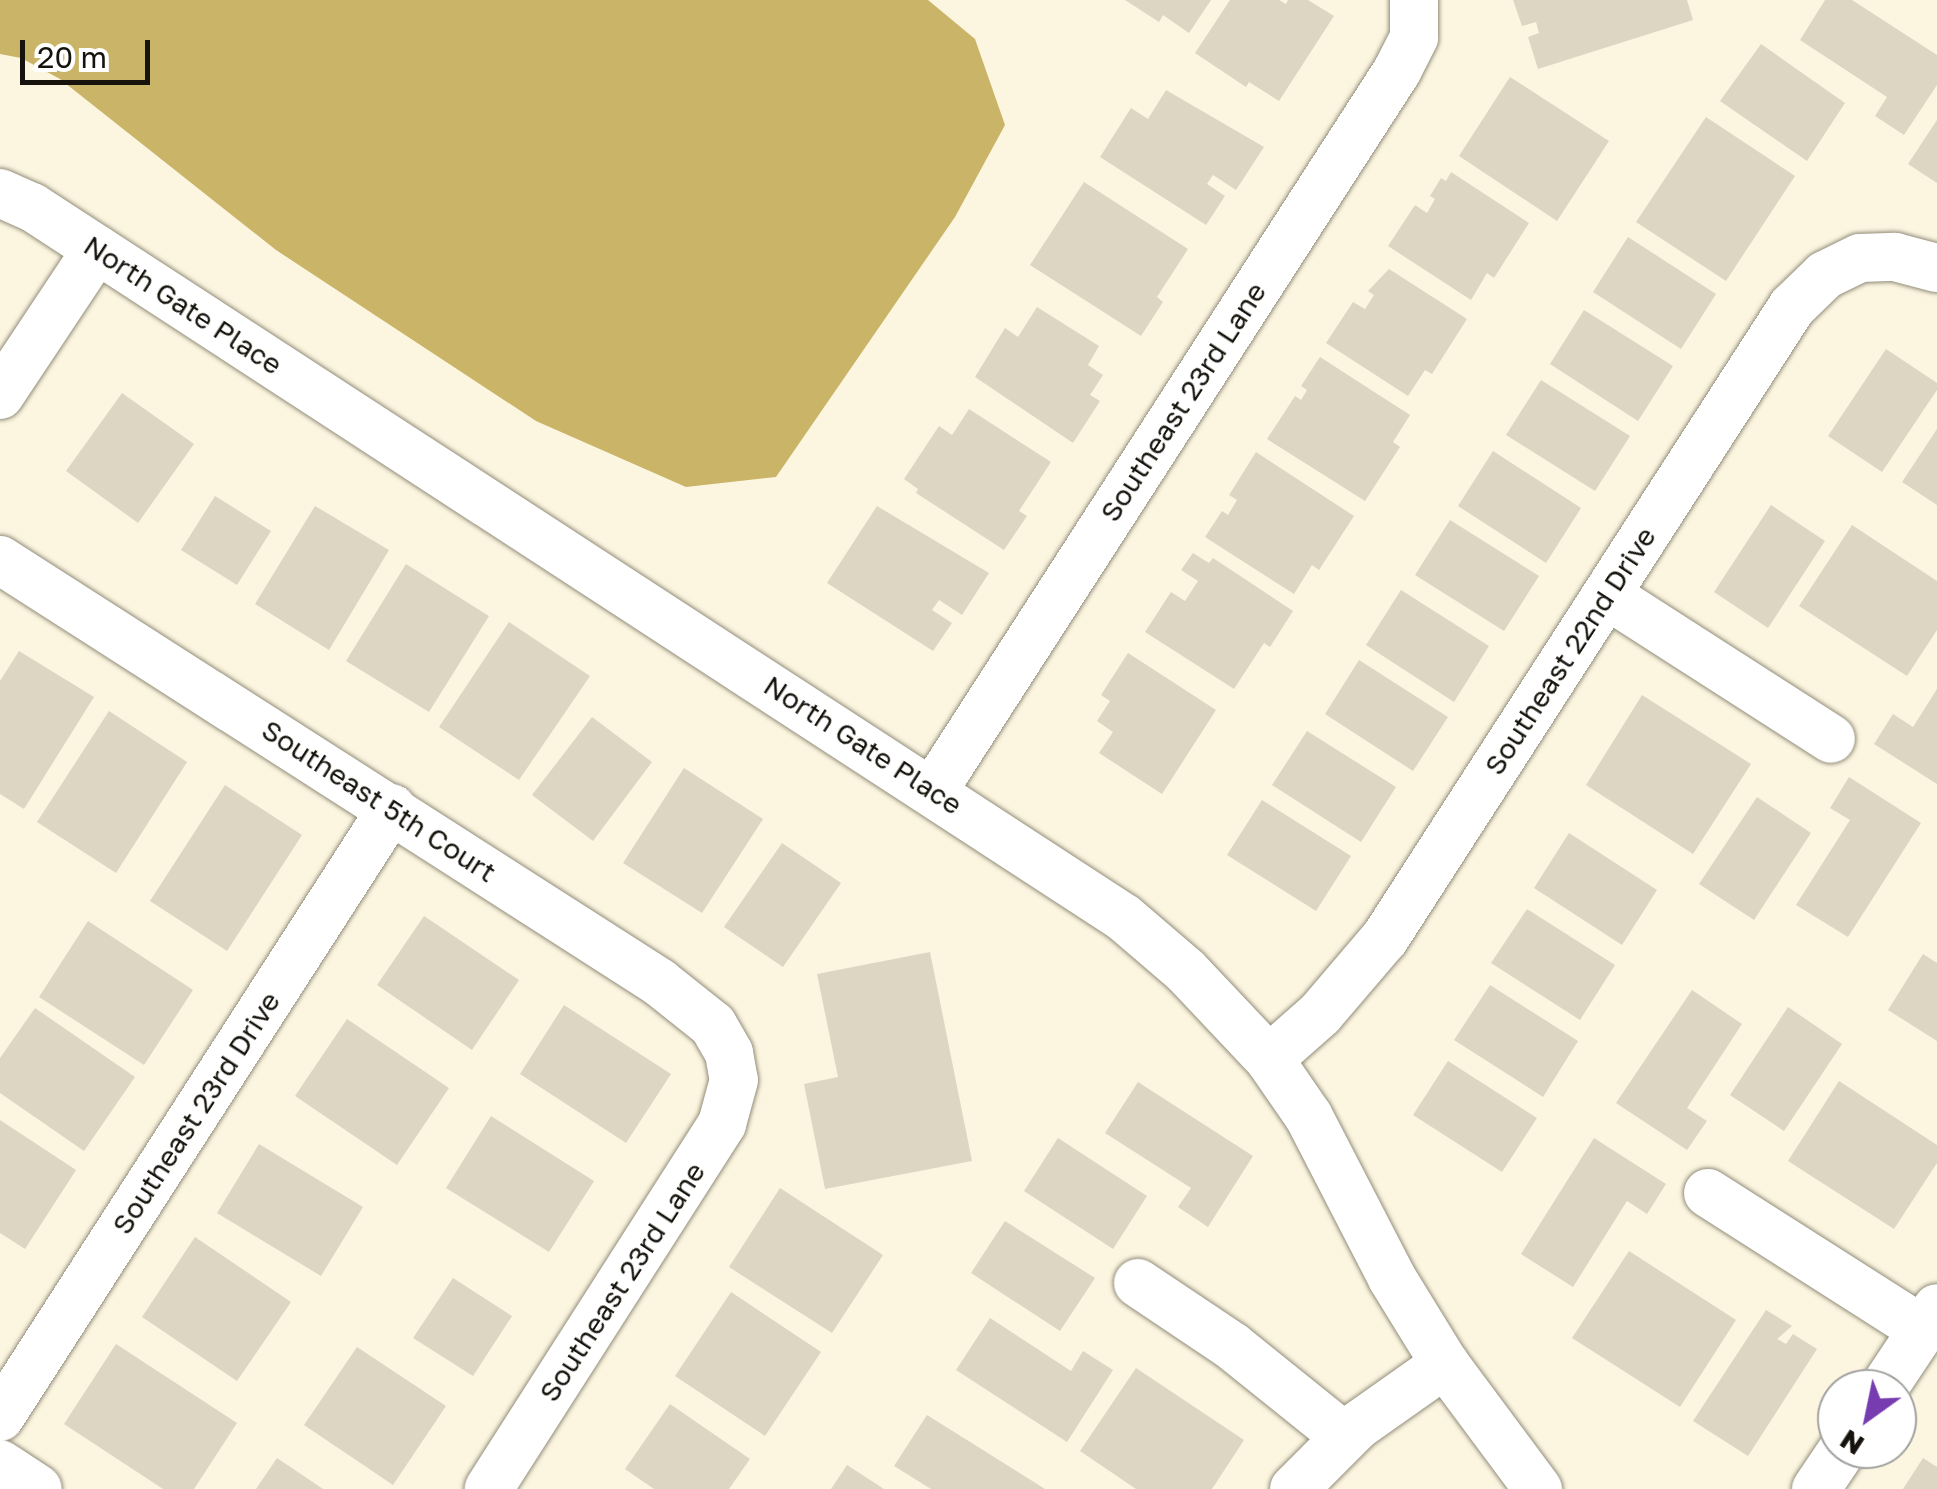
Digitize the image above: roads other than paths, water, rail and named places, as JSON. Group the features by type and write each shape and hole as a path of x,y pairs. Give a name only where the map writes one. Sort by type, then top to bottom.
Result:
{"street":[{"name":"Southeast 23rd Lane","path":"934,791 1397,71 1414,37 1415,4"},
{"name":"North Gate Place","path":"0,194 32,207 1123,917 1186,971 1269,1059 1309,1117 1392,1278 1446,1364 1538,1489"},
{"path":"0,395 97,249"},
{"name":"Southeast 22nd Drive","path":"1269,1059 1340,994 1385,938 1792,307 1825,275 1875,255 1937,268"},
{"name":"Southeast 5th Court","path":"0,560 392,808 699,1011 722,1040 733,1067"},
{"path":"1607,594 1832,739"},
{"name":"Southeast 23rd Drive","path":"0,1418 392,808"},
{"name":"Southeast 23rd Lane","path":"489,1489 722,1124 732,1092 733,1067"},
{"path":"1708,1193 1930,1319 1896,1369"},
{"path":"1138,1283 1232,1346 1345,1436"},
{"path":"1294,1489 1345,1436 1446,1364"},
{"path":"0,1464 38,1489"}]}
